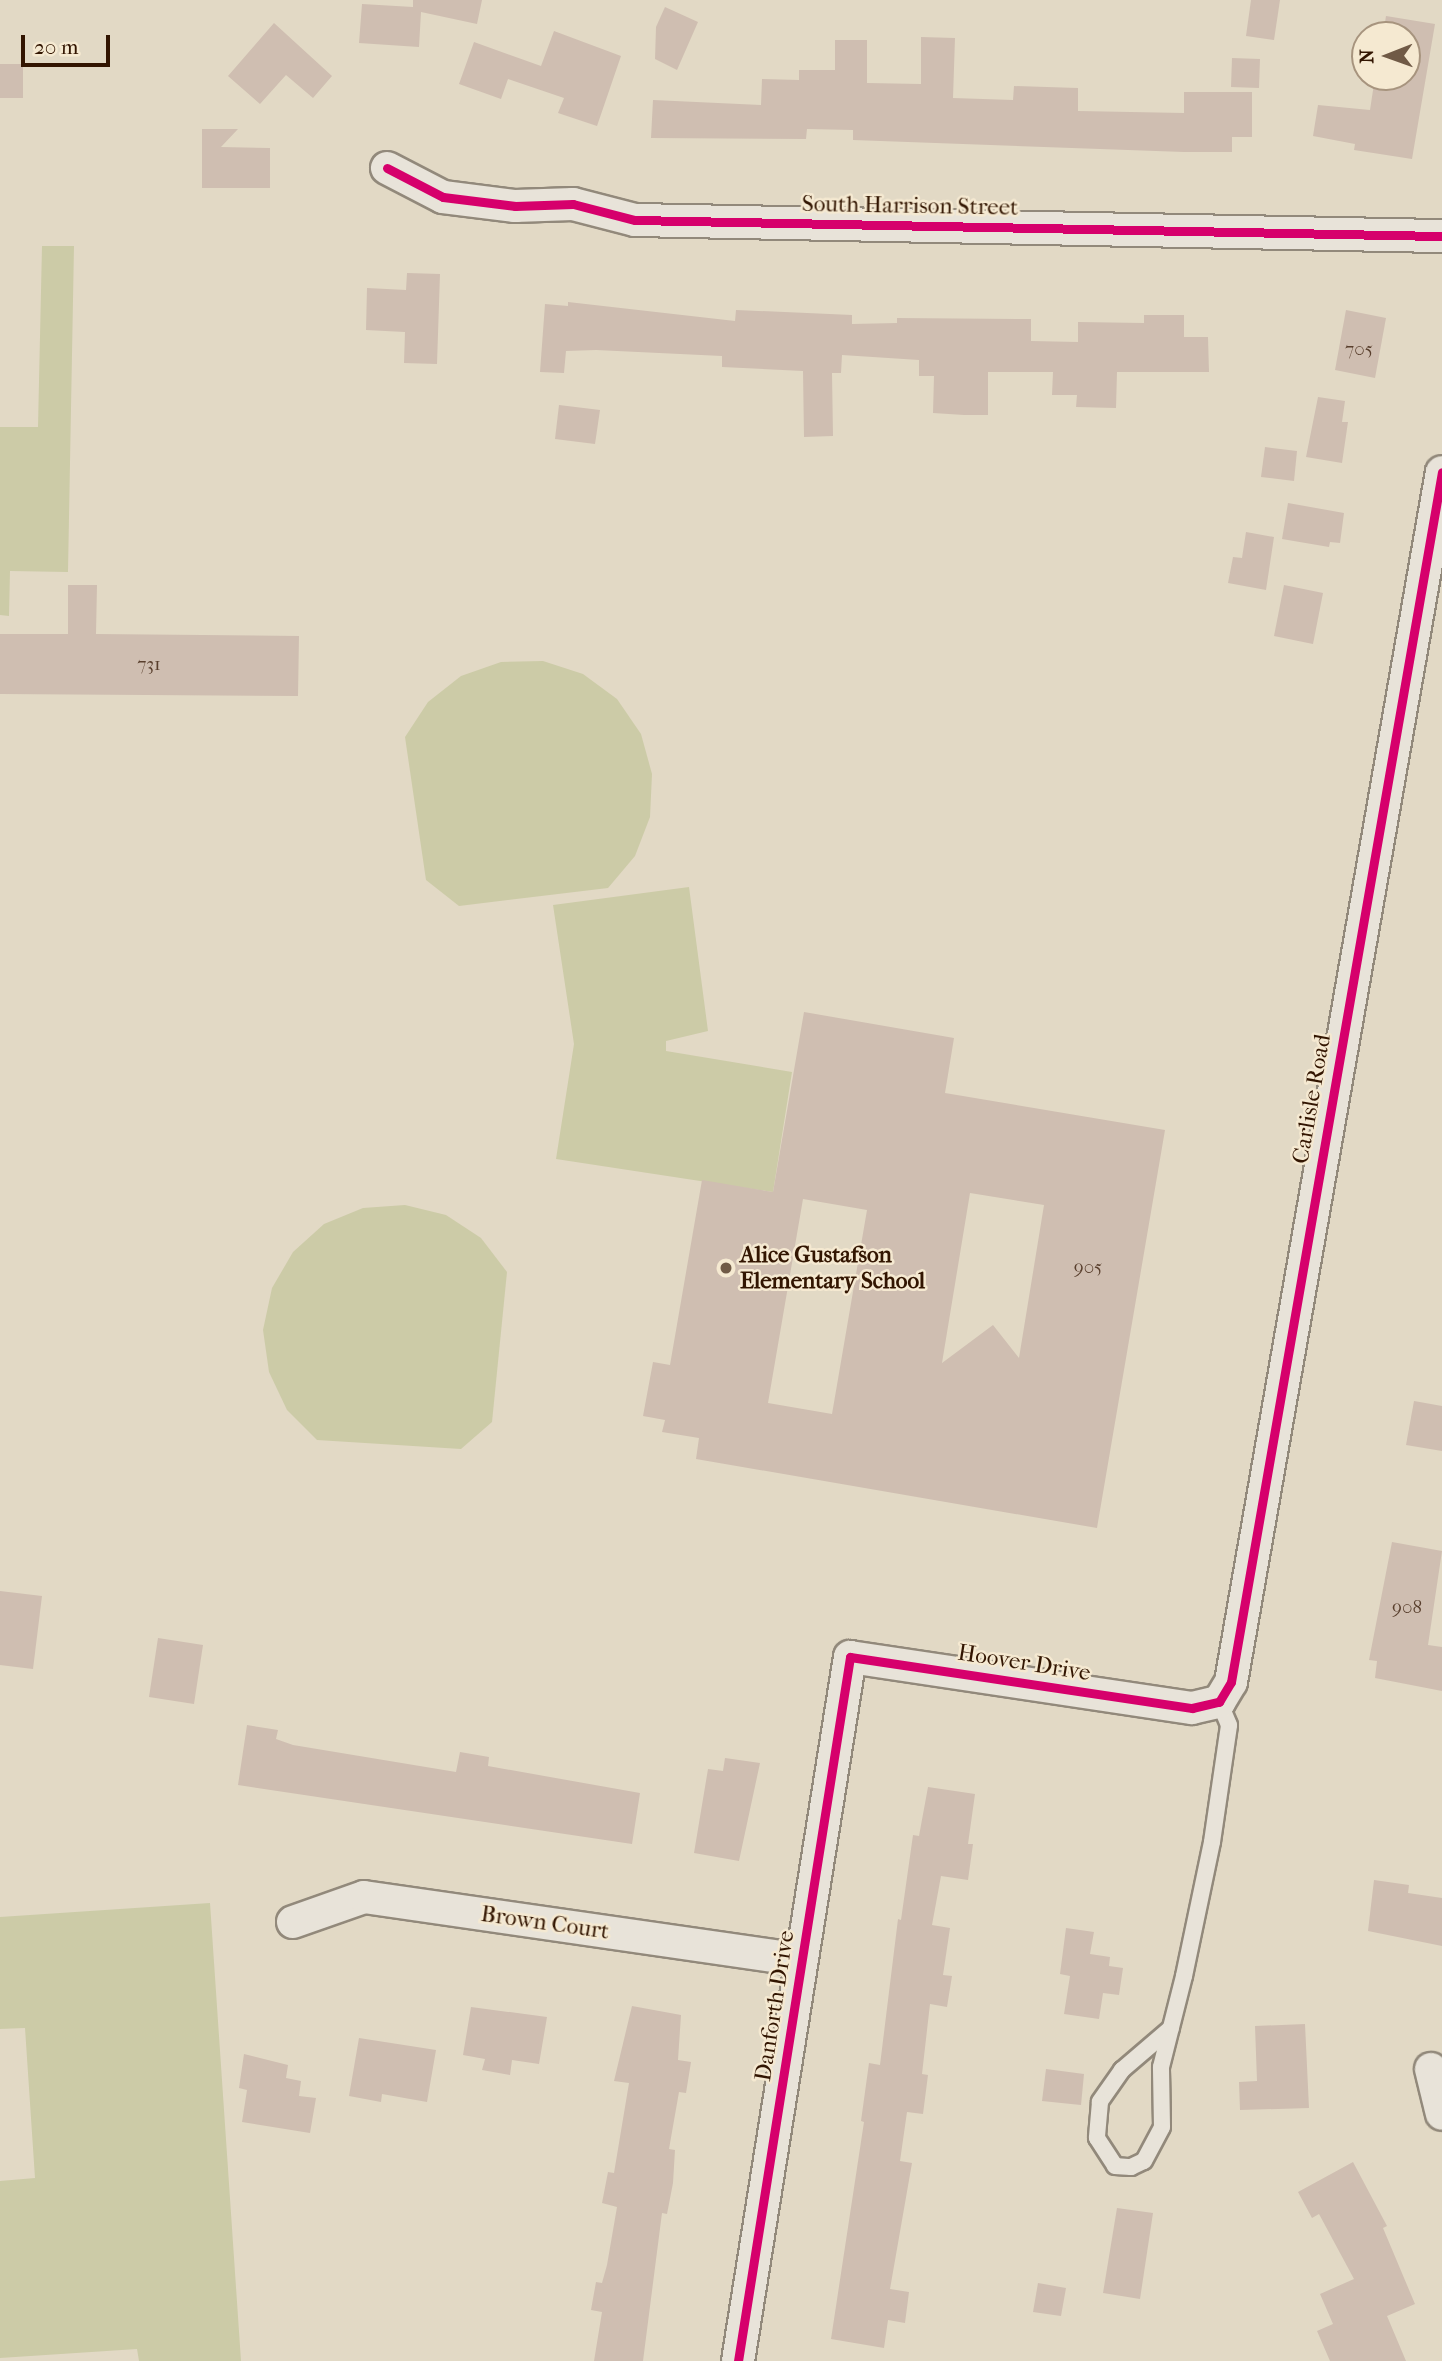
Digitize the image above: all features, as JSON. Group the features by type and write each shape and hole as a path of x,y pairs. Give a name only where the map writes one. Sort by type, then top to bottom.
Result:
{"street":[{"name":"South Harrison Street","path":"387,168 443,197 515,206 573,204 635,220 1442,236"},
{"name":"Carlisle Road","path":"1206,1705 1231,1682 1442,472"},
{"name":"Hoover Drive","path":"850,1657 1206,1705"},
{"name":"Danforth Drive","path":"738,2361 850,1657"},
{"name":"Brown Court","path":"293,1922 364,1897 801,1960"},
{"path":"1431,2069 1442,2114"}],"lane":[{"path":"1171,2028 1122,2070 1100,2102 1097,2138 1102,2153 1115,2166 1138,2165 1157,2142 1165,2109 1161,2067 1171,2028 1212,1842 1229,1725 1206,1705"}],"green space":[{"path":"42,246 74,246 68,572 10,571 9,616 0,615 0,427 38,427"},
{"path":"543,661 583,674 617,699 641,734 652,774 650,817 635,856 608,888 459,906 426,880 405,737 428,702 461,676 501,662"},
{"path":"689,887 708,1031 666,1041 666,1051 792,1072 773,1192 556,1159 574,1044 553,905"},
{"path":"405,1205 446,1215 481,1238 507,1272 492,1422 461,1449 317,1440 287,1410 269,1372 263,1330 272,1288 293,1252 324,1224 363,1208"},
{"path":"210,1903 241,2361 139,2361 137,2349 0,2358 0,2181 35,2178 25,2028 0,2029 0,1917"}],"building":[{"path":"413,0 482,0 477,24 421,12 419,47 359,43 362,4 413,7"},
{"path":"1251,0 1280,0 1274,40 1246,36"},
{"path":"665,7 698,22 677,70 655,59 656,27"},
{"path":"1386,16 1417,21 1385,21"},
{"path":"1421,22 1435,24 1412,159 1354,150 1355,144 1313,136 1318,105 1370,110 1373,91 1421,91"},
{"path":"274,23 332,76 313,98 286,75 260,104 228,76"},
{"path":"554,31 621,56 597,126 558,113 564,98 508,79 501,99 459,84 474,42 541,66"},
{"path":"921,37 955,38 953,98 1013,100 1014,86 1078,88 1078,111 1184,113 1184,92 1252,92 1252,137 1232,137 1232,152 853,140 853,130 807,129 806,139 651,138 653,100 761,105 762,79 799,80 799,70 835,70 835,40 867,40 867,83 921,84"},
{"path":"1232,58 1260,59 1259,88 1231,87"},
{"path":"0,64 23,64 23,98 0,98"},
{"path":"202,129 238,129 221,147 270,148 270,188 202,188"},
{"path":"407,273 440,274 437,364 404,363 405,332 366,330 367,288 406,290"},
{"path":"568,302 735,321 736,310 852,315 852,324 897,323 897,318 1031,319 1031,341 1078,342 1078,322 1144,323 1144,315 1184,315 1184,337 1208,337 1209,372 1117,372 1116,408 1076,407 1077,395 1052,395 1053,372 988,372 988,415 964,415 933,413 934,376 919,376 919,360 842,355 841,373 832,373 833,436 804,437 803,371 722,367 722,356 596,350 566,351 564,373 540,372 545,304 568,306"},
{"path":"1346,310 1386,318 1375,378 1335,370"},
{"path":"1318,397 1345,401 1342,422 1348,422 1342,463 1306,457"},
{"path":"559,405 600,410 595,444 555,439"},
{"path":"1265,447 1297,451 1294,481 1261,477"},
{"path":"1288,503 1344,513 1340,543 1330,542 1329,547 1282,539"},
{"path":"1246,532 1274,537 1266,590 1228,583 1233,557 1242,558"},
{"path":"68,585 97,585 96,634 299,636 298,696 0,694 0,634 68,634"},
{"path":"1284,585 1323,593 1313,644 1274,636"},
{"path":"804,1012 954,1038 945,1093 1165,1130 1097,1528 696,1459 699,1438 662,1432 665,1420 643,1416 653,1362 670,1365 702,1180 773,1192","holes":["970,1193 1044,1205 1019,1358 993,1325 942,1363","803,1199 867,1210 832,1414 768,1403"]},
{"path":"1414,1401 1442,1406 1442,1451 1406,1445"},
{"path":"1392,1542 1442,1551 1428,1645 1442,1647 1442,1691 1375,1678 1377,1661 1369,1660"},
{"path":"0,1591 42,1596 33,1669 0,1665"},
{"path":"158,1638 203,1645 194,1704 149,1697"},
{"path":"247,1725 278,1730 276,1739 293,1745 456,1772 460,1752 489,1757 488,1766 640,1793 632,1844 238,1785"},
{"path":"725,1758 760,1763 739,1861 694,1853 708,1769 723,1771"},
{"path":"928,1787 975,1794 968,1844 973,1844 968,1880 941,1876 932,1925 950,1928 943,1975 952,1976 947,2007 930,2004 922,2074 928,2075 923,2114 907,2112 900,2161 912,2163 890,2289 909,2292 905,2323 888,2320 884,2348 831,2339 864,2122 861,2121 869,2063 880,2065 898,1919 901,1920 913,1835 919,1836"},
{"path":"1374,1880 1409,1885 1408,1893 1442,1898 1442,1946 1368,1931"},
{"path":"1066,1928 1094,1932 1090,1954 1110,1957 1109,1966 1123,1968 1119,1995 1103,1993 1099,2019 1064,2014 1070,1976 1060,1974"},
{"path":"632,2006 681,2015 678,2060 691,2062 686,2093 679,2092 669,2149 675,2150 673,2183 667,2214 662,2213 643,2361 594,2361 602,2312 591,2310 596,2282 602,2283 607,2265 617,2207 602,2203 608,2172 614,2173 629,2083 614,2081"},
{"path":"471,2007 547,2017 539,2064 512,2060 510,2075 482,2070 485,2059 463,2055"},
{"path":"1305,2024 1309,2108 1240,2110 1239,2082 1257,2081 1255,2026"},
{"path":"359,2038 436,2050 427,2102 382,2094 381,2102 349,2096"},
{"path":"244,2054 288,2065 286,2078 301,2081 299,2096 316,2098 310,2133 242,2122 247,2090 239,2088"},
{"path":"1046,2069 1084,2074 1081,2105 1042,2101"},
{"path":"1353,2162 1387,2226 1383,2228 1415,2304 1387,2316 1406,2361 1330,2361 1317,2331 1333,2324 1320,2294 1354,2279 1319,2214 1312,2218 1298,2192"},
{"path":"1117,2208 1153,2213 1140,2299 1103,2293"},
{"path":"1038,2283 1066,2288 1061,2316 1033,2312"}],"cycle path":[{"path":"387,168 443,197 515,206 573,204 635,220 1442,236"},
{"path":"738,2361 850,1657 1192,1708 1219,1702 1231,1682 1442,472"}],"place":[{"name":"Alice Gustafson Elementary School","path":"726,1268"}]}
